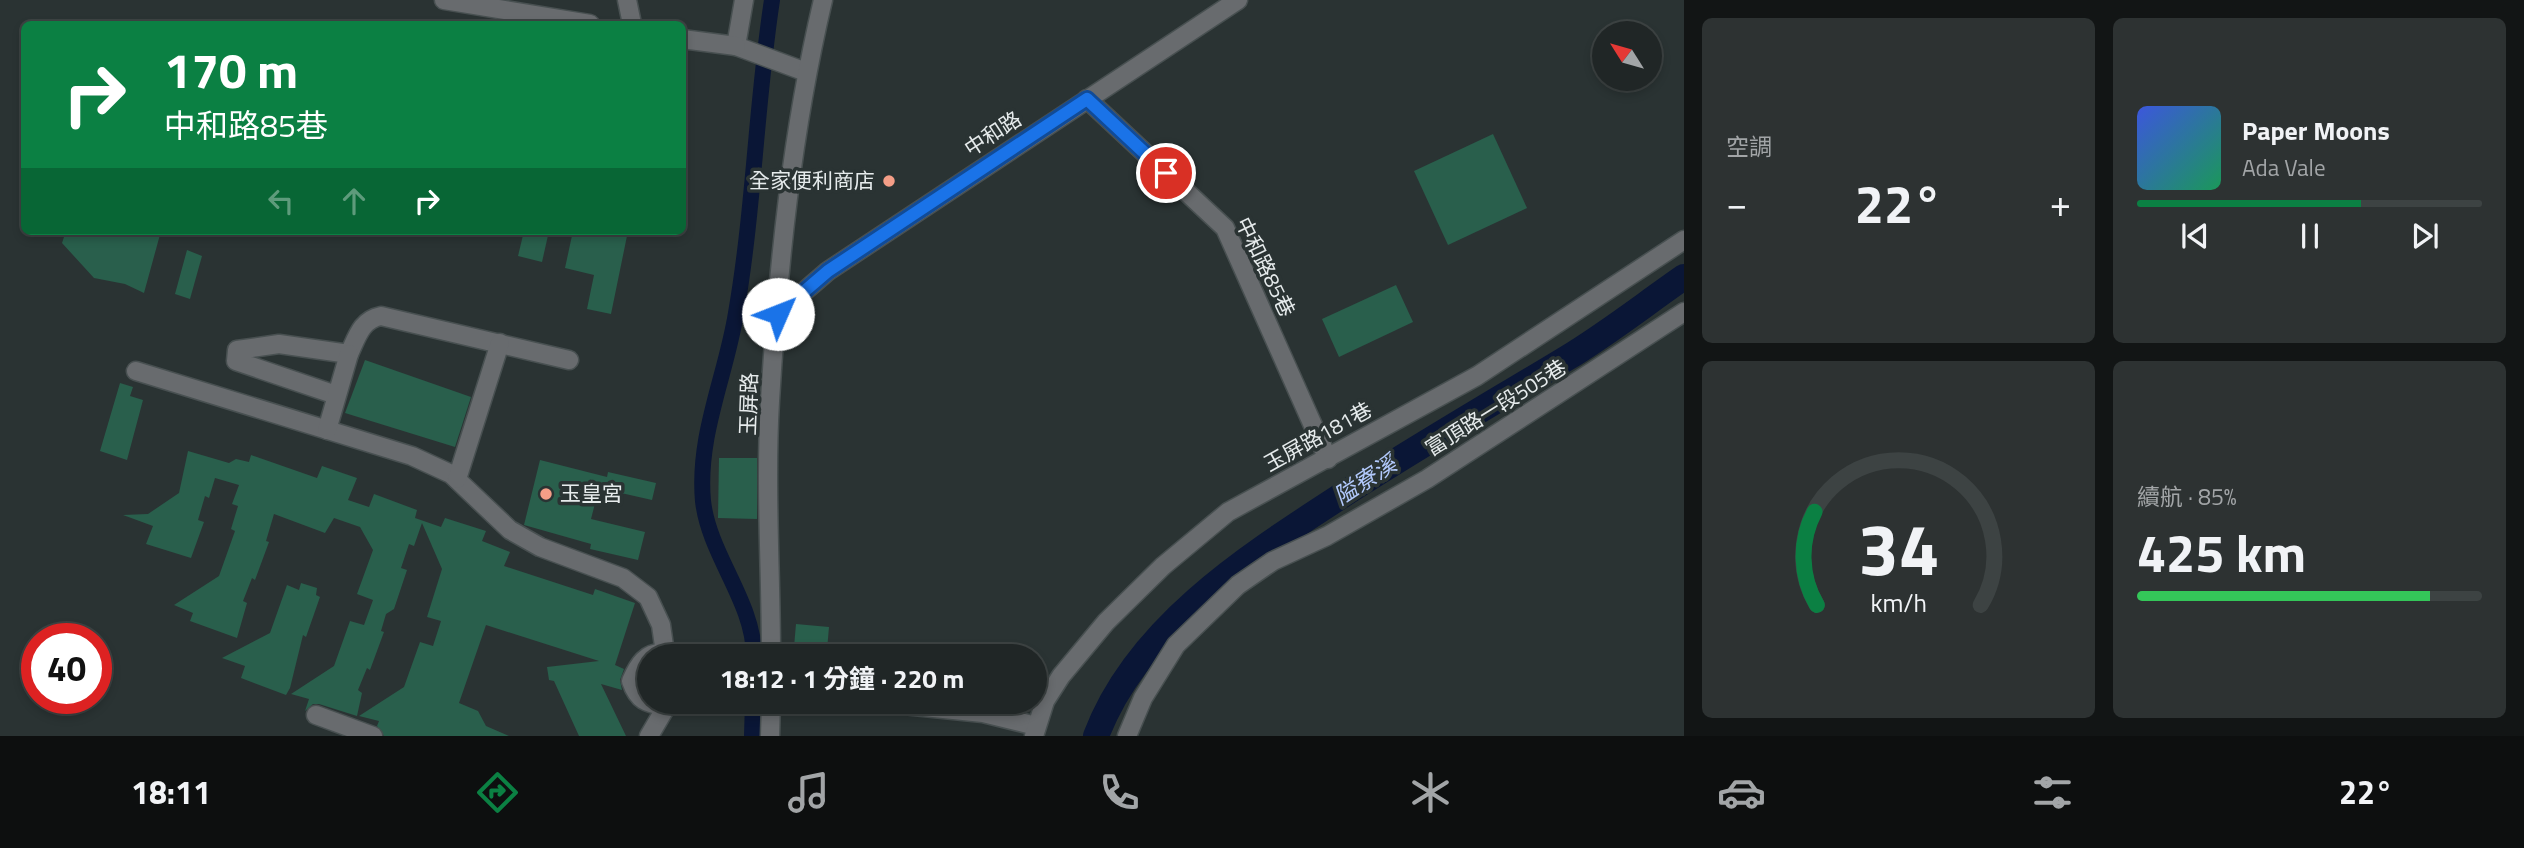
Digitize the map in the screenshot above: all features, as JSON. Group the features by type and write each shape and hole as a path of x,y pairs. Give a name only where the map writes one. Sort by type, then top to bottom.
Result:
{"street":[{"path":"444,0 572,21"},
{"path":"627,0 631,21"},
{"path":"736,46 744,0"},
{"name":"玉屏路","path":"771,644 770,402 791,172 806,72 823,0"},
{"name":"中和路","path":"778,314 828,271 1238,0"},
{"path":"686,40 736,46 806,72"},
{"name":"中和路85巷","path":"1087,99 1225,228 1328,459"},
{"name":"玉屏路181巷","path":"1035,731 1061,676 1106,622 1163,566 1228,512 1477,376 1684,240"},
{"name":"富頂路一段505巷","path":"1127,736 1143,698 1176,645 1238,585 1273,561 1327,536 1427,479 1684,312"},
{"path":"327,430 349,354 361,328 370,318 382,317 569,360"},
{"path":"457,480 500,343"},
{"path":"336,395 236,361 237,350 279,344 349,354"},
{"path":"136,371 412,456 457,480 510,530 540,547 623,578 648,597 661,625 666,644"},
{"path":"637,671 631,681 637,697"},
{"path":"649,736 664,714"},
{"path":"770,736 771,714"},
{"path":"987,714 1035,731"},
{"path":"316,715 373,736"}],"building":[{"path":"1493,134 1527,208 1448,245 1414,171"},
{"path":"65,235 160,235 144,293 125,284 94,278 62,243"},
{"path":"523,235 548,235 542,262 518,256"},
{"path":"572,235 627,235 611,314 587,309 594,275 565,268"},
{"path":"187,250 202,256 190,299 175,294"},
{"path":"1396,285 1413,322 1339,357 1322,319"},
{"path":"365,360 471,397 455,447 345,413"},
{"path":"120,383 133,387 130,396 143,400 127,460 100,451"},
{"path":"188,451 229,463 236,459 249,462 251,455 317,478 322,466 357,478 348,500 369,507 374,494 417,510 415,518 441,527 445,518 486,531 482,541 510,552 504,566 593,595 595,589 635,603 615,665 624,669 620,680 622,690 601,684 626,736 579,736 554,681 549,680 547,667 599,661 486,625 459,703 478,711 486,726 509,736 384,736 377,726 379,721 359,716 404,687 420,642 433,646 441,621 427,617 442,569 422,523 414,546 409,544 401,568 407,570 394,609 386,614 381,631 384,632 370,670 367,668 358,690 362,693 357,716 319,704 313,704 305,711 309,699 291,694 334,666 350,621 364,625 373,600 357,594 373,550 360,527 334,518 325,533 274,514 266,541 269,542 255,580 252,578 243,601 247,603 237,638 190,621 193,613 174,605 219,576 235,531 231,529 238,506 232,504 239,485 215,478 209,498 205,496 198,520 204,522 191,558 146,544 153,526 123,515 148,514 179,493"},
{"path":"719,458 757,458 757,519 718,518"},
{"path":"540,460 607,477 608,472 656,483 652,500 599,488 591,519 645,532 638,560 590,549 591,544 524,525"},
{"path":"301,583 317,588 316,595 320,597 306,637 303,635 286,695 241,678 245,666 222,658 270,633 287,585 299,590"},
{"path":"796,624 829,627 828,644 794,644"}],"waterway":[{"path":"753,644 747,617 707,521 702,477 708,429 731,336 742,274 772,0"},
{"name":"隘寮溪","path":"1096,736 1114,697 1138,661 1167,628 1233,570 1369,478 1582,349 1684,277"},
{"path":"752,736 753,714"}],"place":[{"name":"全家便利商店","path":"889,181"},
{"name":"玉皇宮","path":"546,494"}],"route":[{"path":"778,314 800,292 828,271 1087,99 1166,173"}]}
